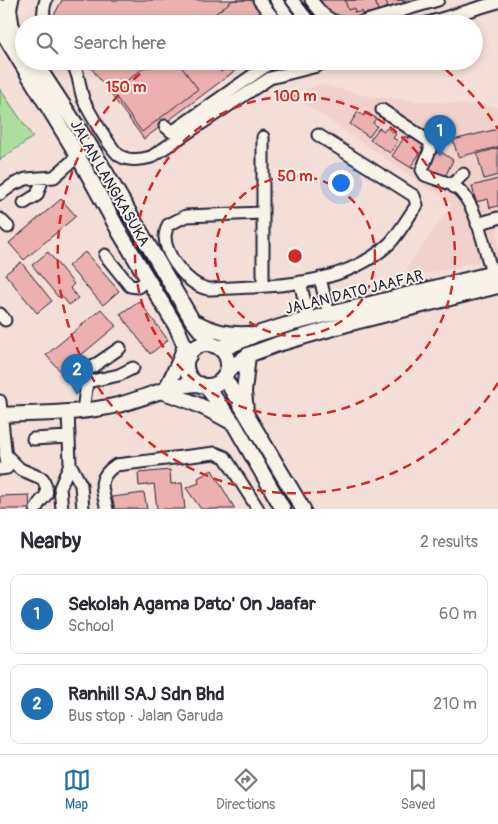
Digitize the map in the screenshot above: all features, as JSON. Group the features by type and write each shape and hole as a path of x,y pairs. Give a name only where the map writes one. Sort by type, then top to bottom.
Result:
{"main road":[{"path":"6,28 11,0"},
{"name":"JALAN LANGKASUKA","path":"0,7 6,28 15,44"},
{"name":"JALAN LANGKASUKA","path":"6,28 15,37"},
{"name":"JALAN LANGKASUKA","path":"30,70 183,340 188,359"},
{"name":"JALAN LANGKASUKA","path":"40,70 92,149 192,320 215,346"},
{"name":"JALAN DATO JAAFAR","path":"215,346 229,346 257,334 309,320 496,277"},
{"name":"JALAN DATO JAAFAR","path":"226,374 248,355 496,277"},
{"path":"192,320 222,334 257,334"},
{"path":"160,390 179,362 183,350 183,340"},
{"path":"1,411 83,410 118,405 160,390 181,385 203,385 219,382 226,374 227,358 215,346 199,346 175,378 160,390"},
{"path":"247,416 244,392 248,355"},
{"path":"188,359 189,375 203,385 234,424 282,509"},
{"path":"226,374 247,416 303,509"},
{"path":"160,390 206,407 234,424"}],"street":[{"path":"44,15 43,8 46,0"},
{"path":"259,0 271,15"},
{"path":"276,0 287,15"},
{"path":"292,0 304,15"},
{"path":"311,0 323,15"},
{"path":"387,15 438,0"},
{"path":"454,15 498,2"},
{"path":"77,70 84,101 113,150 121,157 139,160 150,157 270,78 301,70"},
{"path":"165,126 172,132 260,70"},
{"path":"382,110 430,142 430,150 422,170 425,176 454,186 465,196 473,211 496,277"},
{"path":"263,213 186,216 168,225 165,236 173,260 189,280 201,288 208,289 263,286 320,278 358,266 374,257 391,241 417,205 414,196 318,134"},
{"path":"263,137 263,286"},
{"path":"0,194 26,179 54,176 78,156"},
{"path":"454,186 463,174"},
{"path":"24,204 36,195 43,178"},
{"path":"477,224 498,218"},
{"path":"104,255 130,286 138,288 148,280"},
{"path":"320,278 329,315"},
{"path":"300,282 309,320"},
{"path":"83,410 87,382 85,372 120,348"},
{"path":"87,382 118,375 133,368"},
{"path":"0,469 6,468 1,411"},
{"path":"68,411 70,464 81,485 83,509"},
{"path":"33,439 68,437"},
{"path":"107,509 101,484 106,472 116,466 215,453 225,457 258,509"},
{"path":"5,454 20,469 43,479 48,490 45,498 36,509"},
{"path":"62,509 60,488 70,464"}],"shaded area":[{"path":"320,84 371,97 498,107 498,257 399,280 452,204 294,96"}],"green space":[{"path":"0,89 33,137 0,160"}],"building":[{"path":"62,0 258,0 270,15 54,15"},
{"path":"233,0 256,0 267,15 214,15"},
{"path":"320,0 425,0 379,15 332,15"},
{"path":"345,0 375,0 379,14 363,14 362,11 355,13 354,8 348,10"},
{"path":"386,0 403,0 404,3 398,4 399,8 389,11"},
{"path":"93,70 236,70 144,139"},
{"path":"141,70 184,70 198,89 142,132 112,92"},
{"path":"358,112 364,116 366,112 376,118 373,123 377,126 369,137 350,124"},
{"path":"379,128 384,131 387,128 396,134 393,138 398,141 390,153 370,140"},
{"path":"498,129 498,147 458,157 453,140"},
{"path":"410,135 424,144 421,148 423,149 411,166 413,169 392,156 405,136 408,139"},
{"path":"498,148 498,175 484,179 477,154"},
{"path":"435,151 440,154 441,152 453,160 445,177 428,169"},
{"path":"498,179 498,206 490,208 488,199 476,202 472,186"},
{"path":"61,199 76,216 24,260 9,243"},
{"path":"48,252 74,284 70,288 78,298 69,305 61,295 58,297 32,265"},
{"path":"85,252 119,291 103,305 68,266"},
{"path":"21,262 52,301 37,313 5,274"},
{"path":"139,301 168,340 150,354 120,314"},
{"path":"101,309 116,326 61,372 46,355"},
{"path":"170,470 171,484 182,483 185,509 157,509 154,484 139,486 138,473"},
{"path":"212,470 235,509 201,509 186,488 199,483 198,478"},
{"path":"144,493 147,509 115,509 112,497"},
{"path":"29,495 30,509 0,509 0,496"}],"place":[{"name":"Sekolah Agama Dato' On Jaafar","path":"440,156"},
{"name":"Ranhill SAJ Sdn Bhd","path":"77,395"}]}
